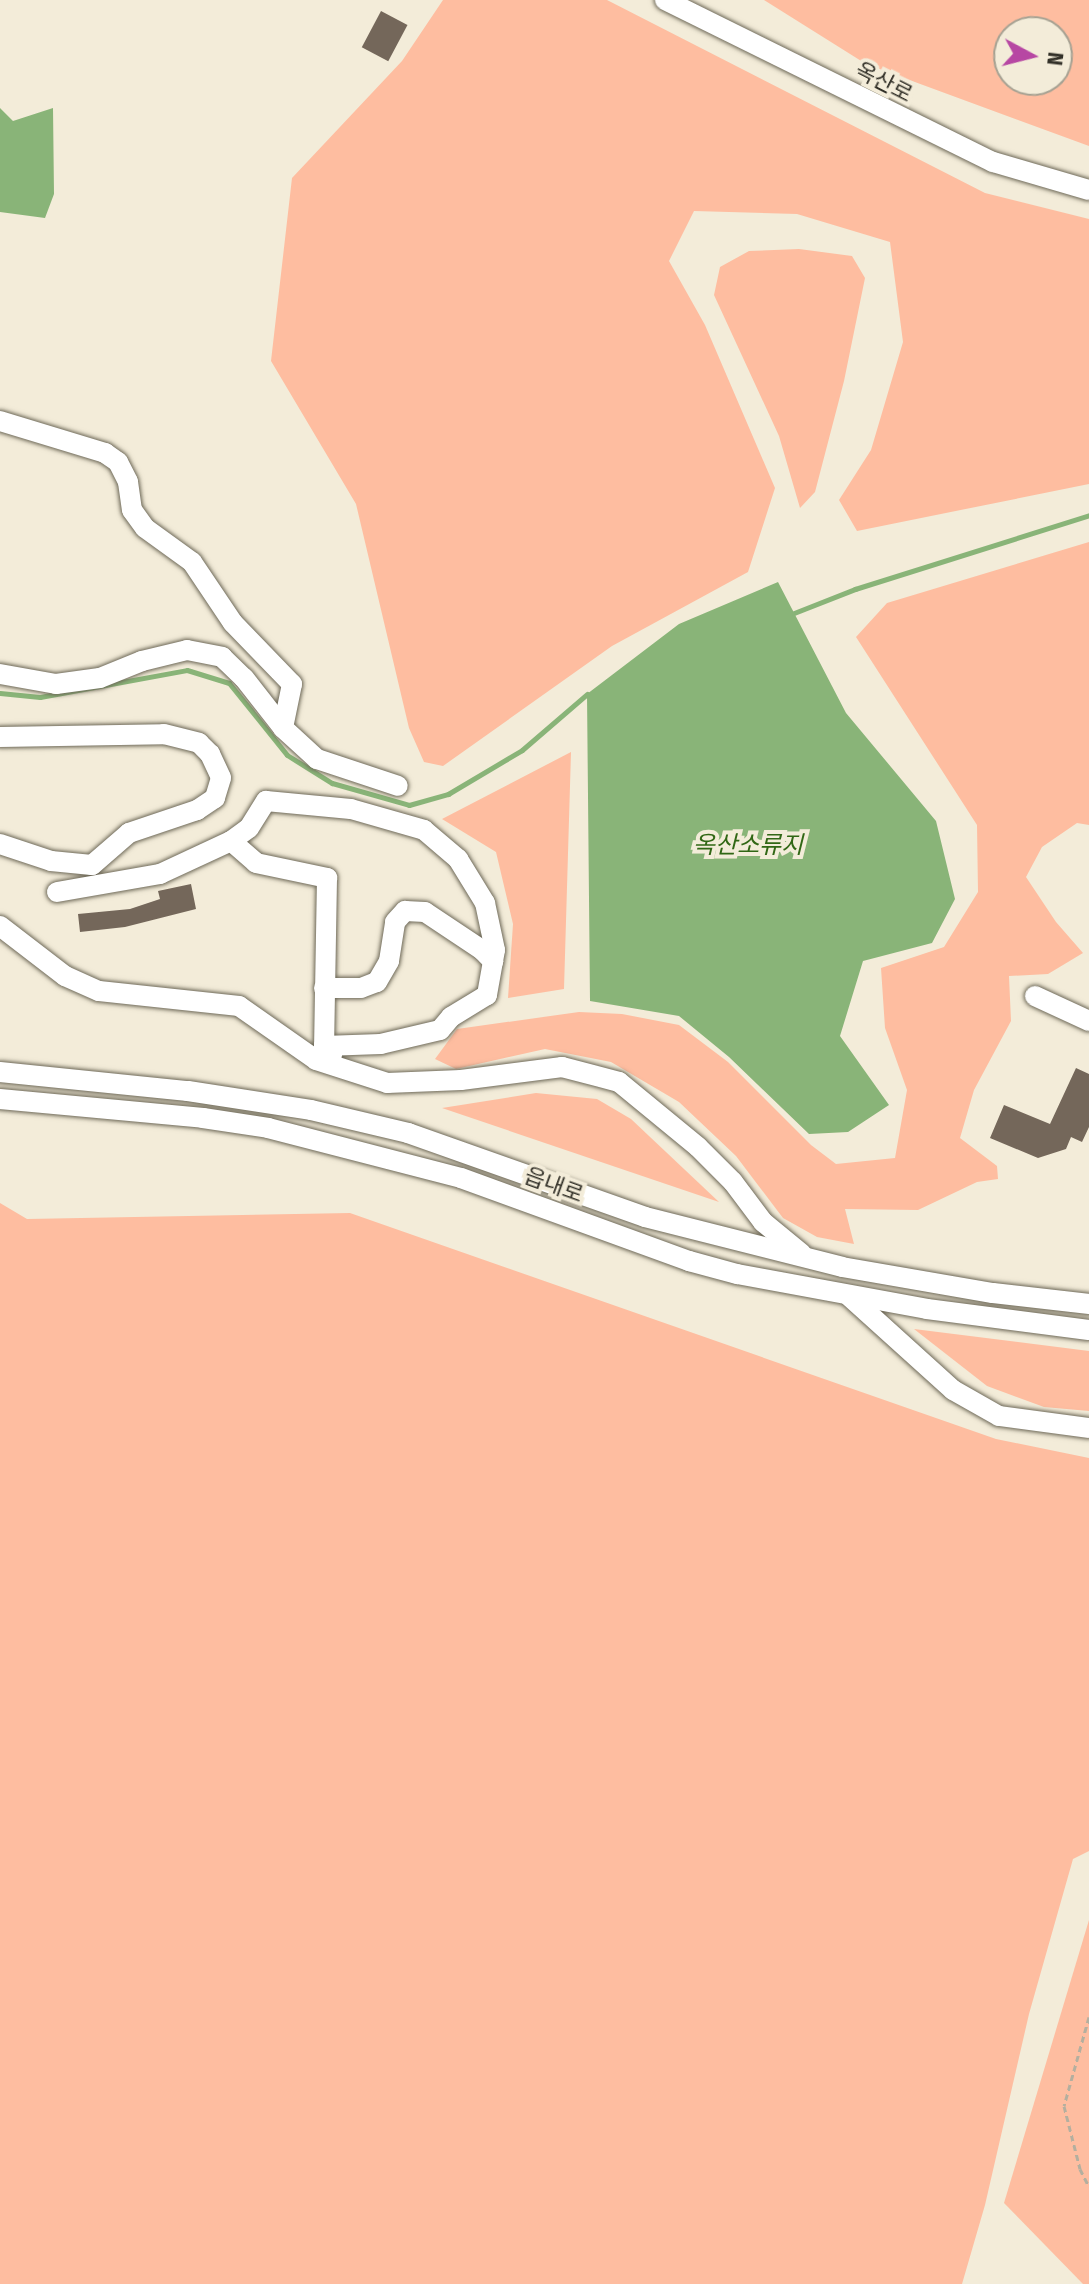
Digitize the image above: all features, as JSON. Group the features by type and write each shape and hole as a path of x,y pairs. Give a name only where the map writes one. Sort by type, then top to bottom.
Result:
{"street":[{"name":"옥산로","path":"665,0 993,162 1089,190"},
{"path":"0,421 105,453 118,462 128,482 132,510 145,528 192,562 233,623 292,684 283,728"},
{"path":"0,674 56,684 100,678 142,661 187,650 222,657 244,678 283,728 317,759 398,786"},
{"path":"0,737 164,734 199,743 210,754 221,778 215,798 187,814 129,833 94,875 57,892"},
{"path":"0,844 94,875 160,874 231,841 249,828 266,801 351,809 424,830 458,859 485,903 495,950 487,995 451,1017 440,1030 381,1044 324,1046"},
{"path":"231,841 256,863 327,878 324,1046 348,1073"},
{"path":"324,988 361,988 377,982 389,961 395,922 405,911 425,912 482,950 493,961"},
{"path":"0,926 65,976 99,991 239,1006 316,1060 348,1073 387,1083 420,1084 562,1067 619,1082 698,1147 733,1182 763,1222 807,1259"},
{"path":"1035,996 1089,1021"},
{"name":"읍내로","path":"0,1072 188,1091 311,1110 408,1133 521,1170 645,1217 807,1259 993,1293 1089,1304"},
{"name":"읍내로","path":"0,1099 203,1118 325,1141 461,1178 689,1261 848,1296 1089,1330"},
{"path":"749,1244 759,1236 763,1222"},
{"path":"848,1296 953,1390 999,1416 1089,1428"},
{"path":"888,1330 892,1303"}],"path":[{"path":"1089,2017 1064,2106 1080,2169 1089,2187"}],"shaded area":[{"path":"443,0 607,0 985,193 1089,219 1089,484 857,531 839,500 871,450 903,342 890,242 797,214 694,211 669,261 705,325 775,488 748,572 612,646 443,766 424,762 409,728 356,504 271,361 292,178 402,61"},
{"path":"764,0 1089,0 1089,146 866,64"},
{"path":"799,249 852,256 865,278 844,381 815,492 800,508 779,436 714,295 720,267 749,251"},
{"path":"1089,542 1089,825 1077,823 1042,847 1026,877 1056,922 1083,953 1048,974 1009,976 1011,1021 974,1090 960,1138 997,1166 998,1179 977,1182 918,1210 845,1209 854,1244 817,1237 783,1218 736,1156 679,1102 611,1062 545,1049 456,1069 435,1059 457,1029 579,1012 622,1014 679,1025 728,1062 811,1145 836,1164 895,1158 907,1090 885,1028 881,968 944,947 978,892 977,825 856,637 887,603"},
{"path":"571,752 564,989 508,998 513,924 496,852 442,819"},
{"path":"536,1093 597,1099 631,1119 719,1202 442,1108"},
{"path":"0,1203 27,1219 350,1213 996,1439 1089,1458 1089,1851 1073,1859 1029,2014 985,2205 962,2284 0,2284"},
{"path":"914,1329 1089,1351 1089,1411 1044,1407 987,1386"},
{"path":"1089,1920 1089,2284 1083,2284 1004,2203"}],"water":[{"path":"0,108 13,121 53,108 54,194 45,218 0,212"},
{"name":"옥산소류지","path":"778,582 846,713 936,821 955,899 932,943 863,961 840,1036 889,1105 848,1132 809,1134 729,1057 679,1016 590,1001 587,694 679,624"}],"building":[{"path":"381,11 407,25 388,61 362,47"},
{"path":"191,884 196,909 125,927 80,932 78,914 130,909 160,899 158,891"},
{"path":"1076,1068 1089,1074 1089,1127 1082,1142 1071,1137 1066,1149 1038,1158 990,1138 1004,1105 1050,1124"}],"waterway":[{"path":"794,613 855,589 1089,515"},
{"path":"0,693 40,697 187,670 229,683 287,755 332,783 409,805 448,794 522,750 587,694"}]}
